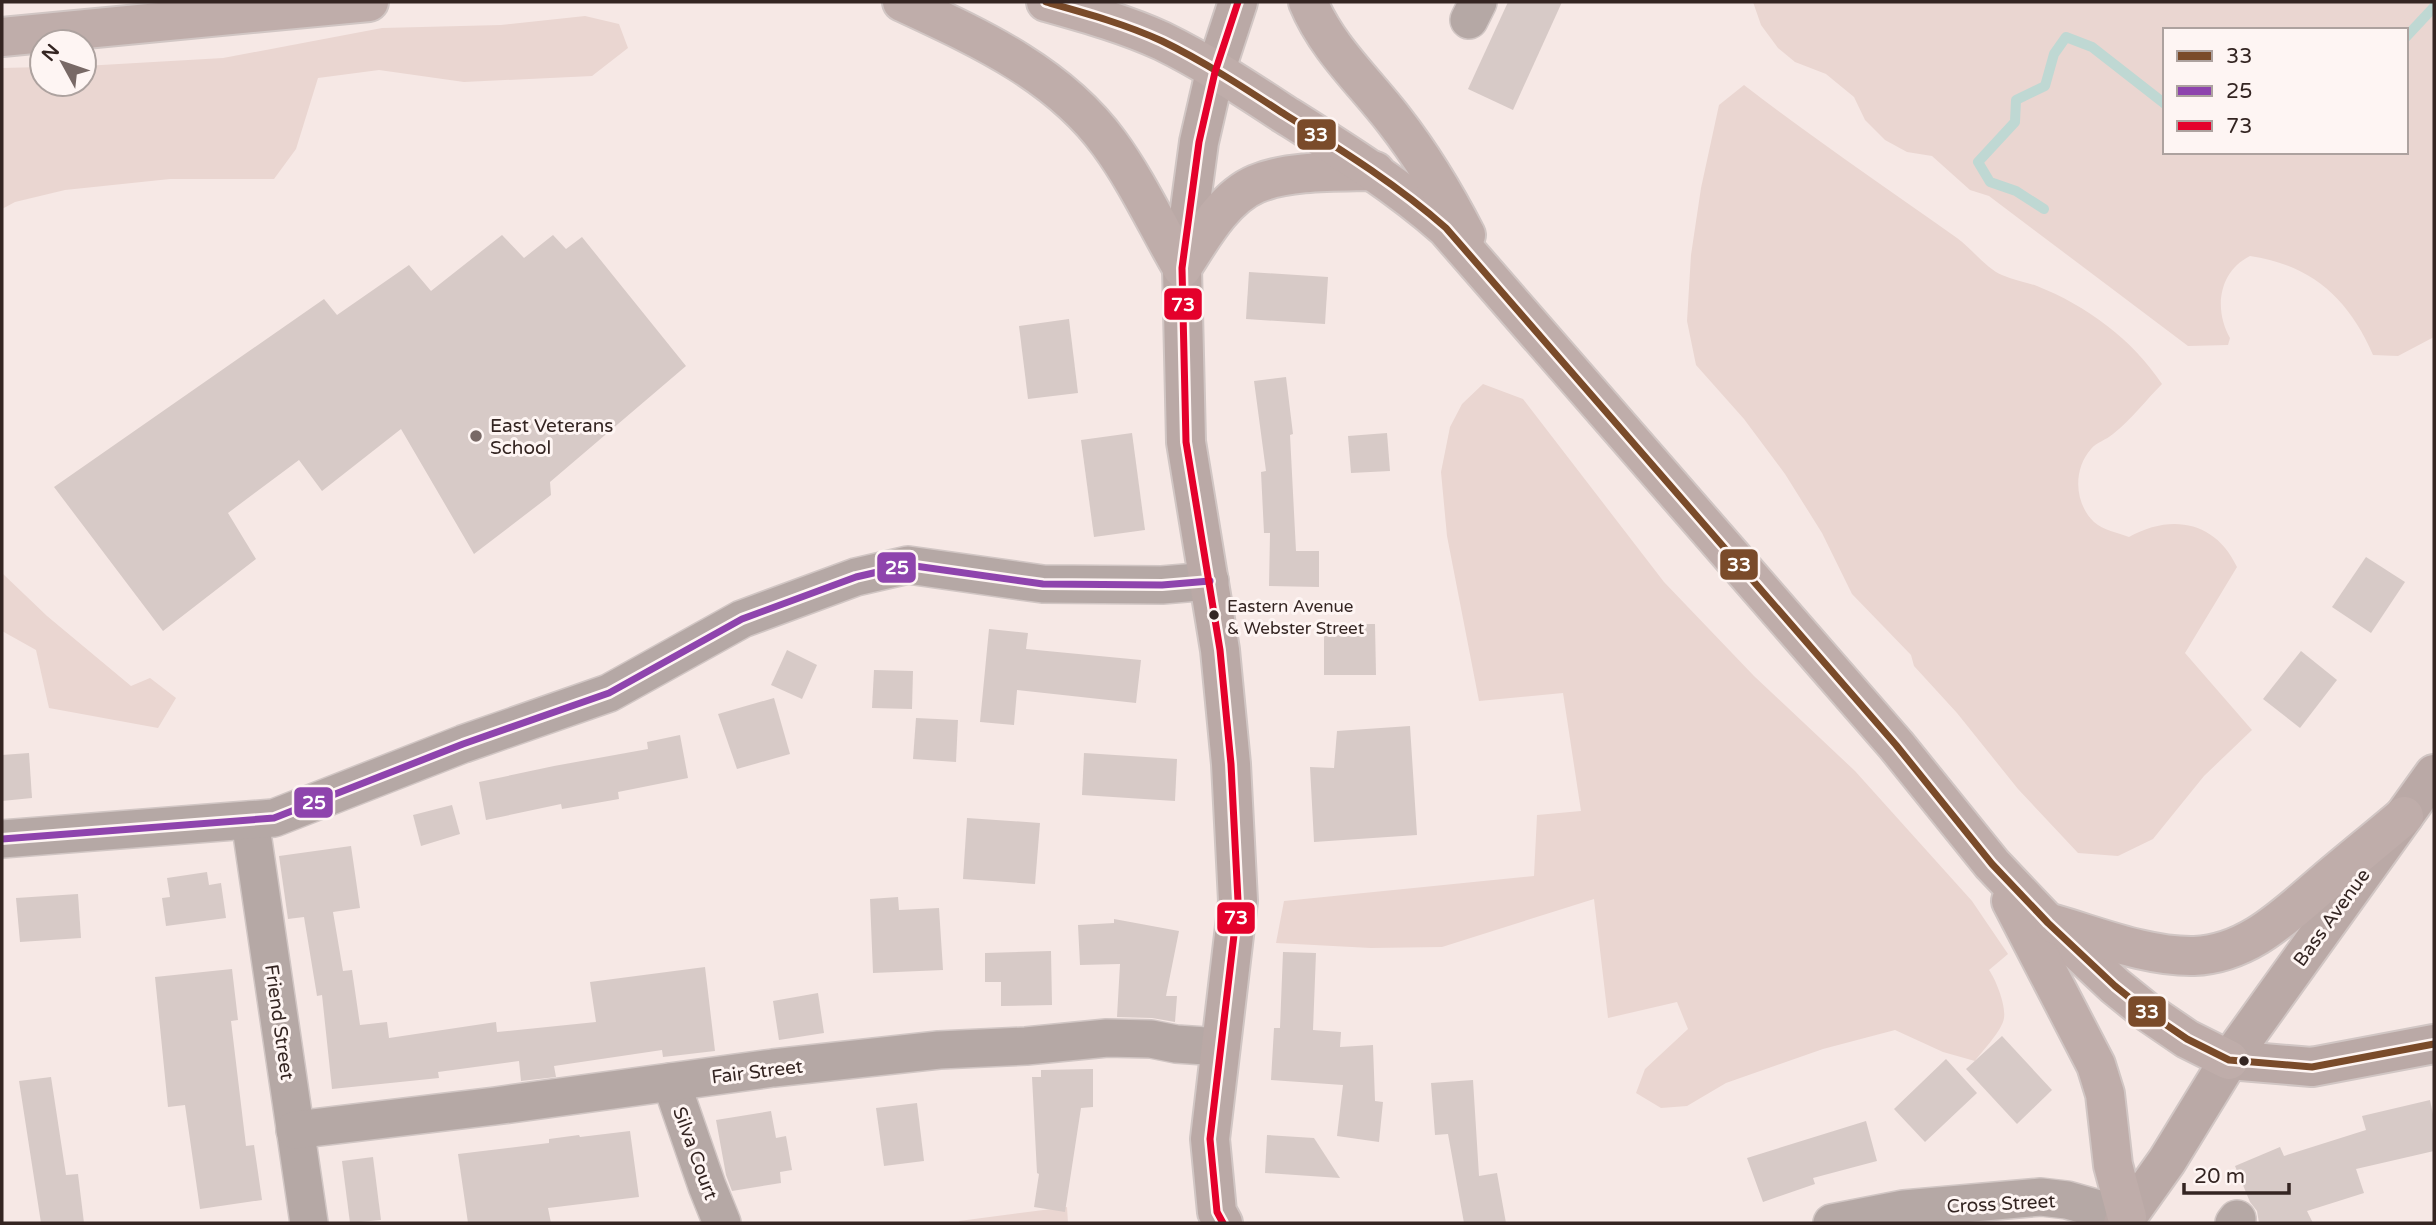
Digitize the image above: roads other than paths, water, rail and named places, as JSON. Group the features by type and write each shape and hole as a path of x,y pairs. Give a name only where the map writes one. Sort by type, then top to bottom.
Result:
{"highway":[{"path":"2,37 369,2"},
{"path":"902,2 982,40 1026,66 1065,96 1087,117 1116,154 1182,268 1220,214 1256,184 1306,172 1374,171"},
{"path":"1046,2 1101,18 1162,42 1374,171 1446,228 1896,745 1992,864 2048,923 2115,986 2187,1039 2229,1060"},
{"path":"1308,2 1334,47 1359,81 1393,118 1437,180 1486,274"},
{"path":"2048,923 2148,951 2195,956 2218,952 2246,942 2277,924 2404,816"},
{"path":"1992,864 2096,1065 2105,1094 2113,1165 2125,1220"}],"main road":[{"path":"1223,1223 1217,1212 1210,1139 1238,901 1231,764 1210,581 1186,442 1182,268 1199,142 1215,72 1238,2"},
{"name":"Bass Avenue","path":"2125,1220 2167,1161 2229,1060 2434,774"},
{"path":"2229,1060 2312,1067 2434,1045"}],"street":[{"path":"2,839 274,818 463,744 609,693 742,619 856,577 908,565 1043,584 1162,585 1210,581"},
{"name":"Friend Street","path":"250,820 309,1223"},
{"name":"Fair Street","path":"295,1129 939,1050 1027,1046 1107,1038 1151,1039 1176,1044 1221,1047"},
{"name":"Silva Court","path":"671,1082 722,1223"},
{"name":"Cross Street","path":"1832,1223 1904,1209 2041,1197 2067,1200 2125,1220"}],"waterway":[{"path":"2408,35 2434,7"},
{"path":"2044,209 2016,191 1990,182 1978,162 2015,122 2016,100 2045,86 2054,54 2066,37 2092,47 2163,102"}],"place":[{"name":"East Veterans School","path":"476,436"},
{"name":"Eastern Avenue & Webster Street","path":"1214,615"}]}
